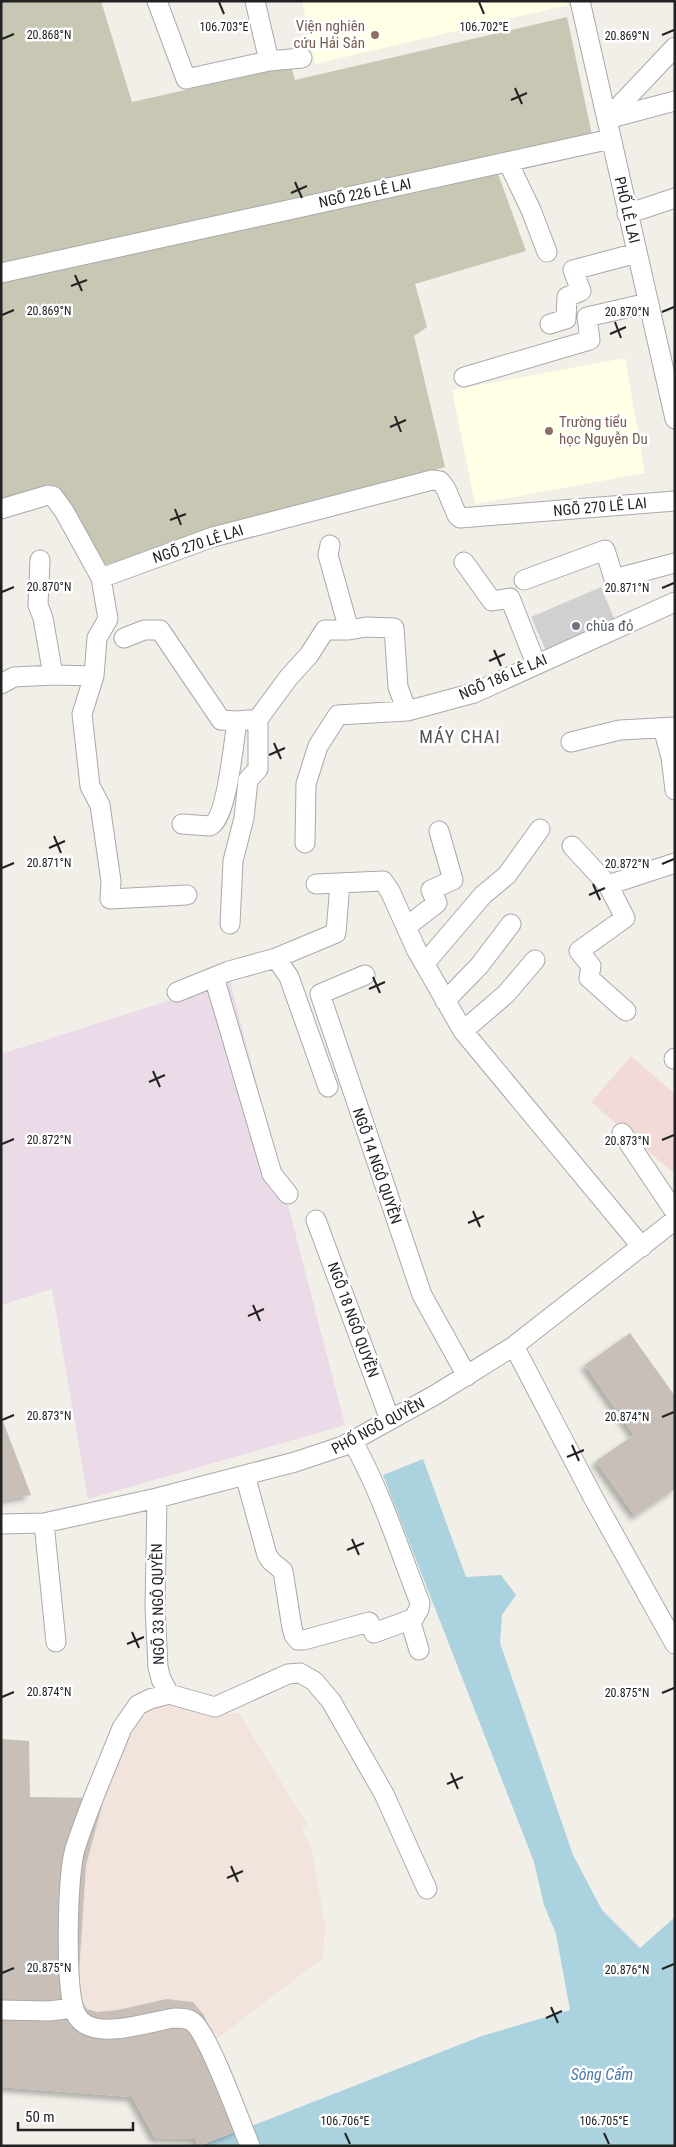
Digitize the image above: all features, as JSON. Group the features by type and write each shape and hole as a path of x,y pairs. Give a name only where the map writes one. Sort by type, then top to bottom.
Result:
{"street":[{"path":"157,1 186,79 269,61 302,58"},
{"path":"255,1 269,61"},
{"name":"PHỐ LÊ LAI","path":"580,1 648,303 667,344 675,419"},
{"path":"607,119 675,47"},
{"path":"607,119 675,102"},
{"name":"NGÕ 226 LÊ LAI","path":"1,273 611,139"},
{"path":"508,162 531,210 546,252"},
{"path":"627,214 675,198"},
{"path":"550,324 566,319 567,297 581,291 573,270 637,253"},
{"path":"464,377 590,340 588,317 648,303"},
{"name":"NGÕ 270 LÊ LAI","path":"101,578 213,537 432,480 440,481 444,484 460,518 675,501"},
{"path":"1,509 48,495 53,496 64,511 101,578 108,619 97,638 94,676 82,714 90,786 100,805 111,881 110,900 187,895"},
{"path":"330,545 328,555 349,630"},
{"path":"524,580 605,550 614,579 675,563"},
{"path":"40,560 38,605 44,618 53,675"},
{"path":"464,562 492,601 510,598 536,664"},
{"name":"NGÕ 186 LÊ LAI","path":"304,843 306,784 318,746 338,716 407,711 474,692 675,602"},
{"path":"230,924 232,861 244,818 248,780 258,769 258,718 289,677 309,655 325,630 349,630 366,627 394,628 398,687 407,711"},
{"path":"124,638 144,630 160,630 221,720 237,721 258,718"},
{"path":"1,684 14,677 53,675 94,676"},
{"path":"182,824 210,826 218,820 230,775 237,721"},
{"path":"571,742 620,730 669,728 675,790"},
{"path":"425,964 483,895 507,875 540,829"},
{"path":"406,927 437,903 431,890 453,880 439,831"},
{"path":"572,846 608,885 625,918 579,951 591,966 589,978 626,1011"},
{"path":"608,885 675,863"},
{"path":"316,884 382,881 390,891 425,964 463,1032 642,1247"},
{"path":"177,992 229,971 276,958 336,933 340,883"},
{"path":"445,1000 479,966 511,924"},
{"path":"276,958 289,978 328,1087"},
{"path":"463,1032 506,994 535,960"},
{"name":"NGÕ 14 NGÔ QUYỀN","path":"365,975 320,994 422,1295 468,1376"},
{"path":"214,977 272,1174 288,1194"},
{"path":"622,1133 675,1212"},
{"name":"NGÕ 18 NGÔ QUYỀN","path":"316,1220 390,1420"},
{"name":"PHỐ NGÔ QUYỀN","path":"1,1524 44,1523 157,1498 330,1452 353,1442 468,1376 514,1346 675,1220"},
{"path":"514,1346 594,1499 675,1644"},
{"path":"353,1442 382,1503 420,1603 420,1609 412,1619 411,1625 419,1650"},
{"path":"245,1475 267,1555 283,1571 292,1628 298,1640 369,1622 374,1633 412,1619"},
{"name":"NGÕ 33 NGÔ QUYỀN","path":"157,1498 155,1607 158,1667 161,1679 169,1694"},
{"path":"44,1523 56,1642"},
{"path":"250,2146 210,2050 194,2023 174,2018 109,2030 95,2028 78,2018 74,2008 69,1977 70,1881 75,1850 122,1728 128,1718 138,1705 150,1699 169,1694 215,1707 288,1674 300,1673 314,1681 331,1701 384,1794 427,1889"},
{"path":"1,2010 49,2011 74,2008"}],"shaded area":[{"path":"1,1 101,1 132,102 291,66 295,80 567,17 595,149 497,171 526,251 415,284 427,327 414,336 445,467 98,567 49,489 1,499"},
{"name":"Viện nghiên cứu Hải Sản","path":"302,1 567,1 568,5 315,64"},
{"name":"Trường tiểu học Nguyễn Du","path":"625,358 645,473 475,504 452,390"},
{"name":"chùa đỏ","path":"601,587 621,635 552,664 531,617"},
{"path":"230,981 345,1425 88,1499 52,1289 1,1305 1,1054"},
{"path":"631,1056 675,1094 675,1174 591,1102"},
{"path":"170,1703 213,1712 239,1713 307,1824 302,1830 312,1849 325,1926 323,1958 214,2041 204,2015 193,2002 167,1999 118,2010 97,2012 87,2009 81,2000 78,1988 86,1865 104,1798 122,1751 140,1717 153,1706"}],"water":[{"name":"Sông Cấm","path":"423,1459 466,1577 501,1575 516,1595 502,1615 500,1643 573,1855 602,1910 640,1948 675,1917 675,2146 200,2146 482,2036 570,2010 556,1934 544,1905 534,1862 383,1475"}],"building":[{"path":"630,1333 675,1396 675,1489 635,1516 596,1461 634,1435 585,1365"},
{"path":"1,1416 31,1495 1,1500"},
{"path":"1,1739 29,1741 30,1797 104,1798 86,1865 78,1988 81,2000 87,2009 97,2012 118,2010 167,1999 193,2002 204,2015 248,2126 198,2146 195,2139 155,2138 132,2097 1,2087"}],"place":[{"name":"Viện nghiên cứu Hải Sản","path":"375,35"},
{"name":"Trường tiểu học Nguyễn Du","path":"549,431"},
{"name":"chùa đỏ","path":"576,626"}],"district":[{"name":"MÁY CHAI","path":"460,736"}]}
